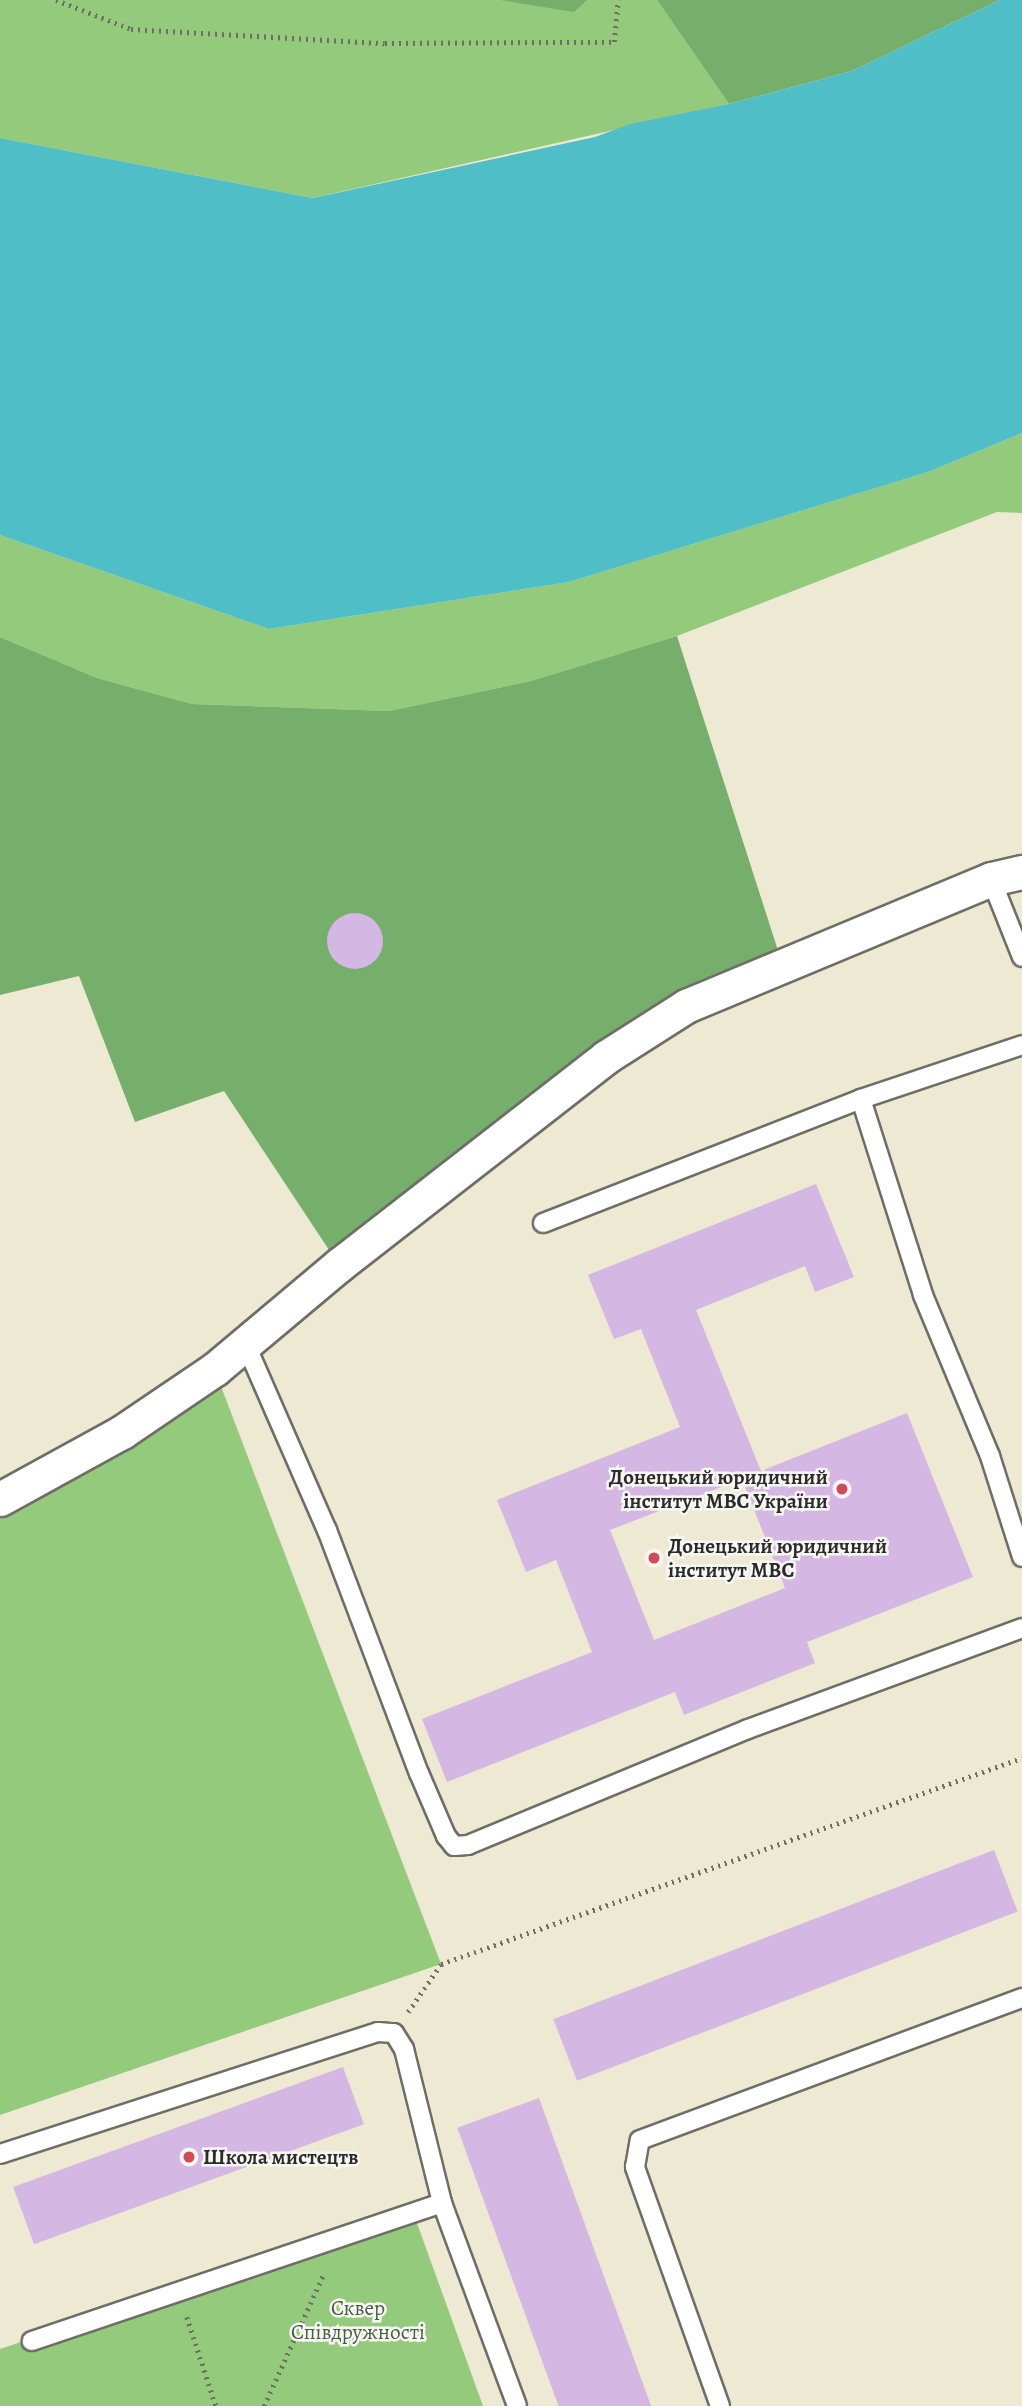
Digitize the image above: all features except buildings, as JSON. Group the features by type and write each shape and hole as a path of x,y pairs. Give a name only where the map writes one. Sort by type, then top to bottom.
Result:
{"street":[{"path":"0,1499 122,1432 246,1345 339,1265 584,1073 663,1020 782,963 1006,875"}],"lane":[{"path":"1006,875 1022,957"},
{"path":"542,1223 861,1099 1022,1045"},
{"path":"861,1099 923,1295 990,1456 1022,1557"},
{"path":"246,1345 327,1530 419,1773 446,1836 454,1846 468,1845 748,1729 1022,1628"},
{"path":"720,2406 635,2167 640,2140 1022,1998"},
{"path":"0,2154 378,2032 394,2033 404,2049 442,2203 517,2406"},
{"path":"32,2341 442,2203"}],"path":[{"path":"56,0 131,29 425,43 614,42 618,0"},
{"path":"394,2033 441,1964 1022,1758"},
{"path":"264,2406 341,2237"},
{"path":"179,2292 216,2406"}],"green space":[{"path":"0,0 657,0 729,104 313,198 0,138"},
{"path":"500,0 587,0 574,12"},
{"path":"657,0 1000,0 852,71 729,104"},
{"path":"1022,433 1022,513 997,512 677,636 531,681 389,711 192,704 97,678 0,637 0,535 269,629 569,582 928,472"},
{"path":"677,636 782,963 686,1006 339,1265 224,1091 135,1122 79,976 0,995 0,637 97,678 192,704 389,711 531,681"},
{"path":"219,1381 441,1964 0,2115 0,1510"},
{"name":"Сквер Співдружності","path":"413,2212 483,2406 0,2406 0,2349"}],"water":[{"path":"1000,0 1022,0 1022,433 928,472 569,582 269,629 0,535 0,138 313,198 595,137 630,124 729,104 852,71"}],"place":[{"name":"Донецький юридичний інститут МВС України","path":"842,1489"},
{"name":"Донецький юридичний інститут МВС","path":"654,1558"},
{"name":"Школа мистецтв","path":"189,2157"}]}
